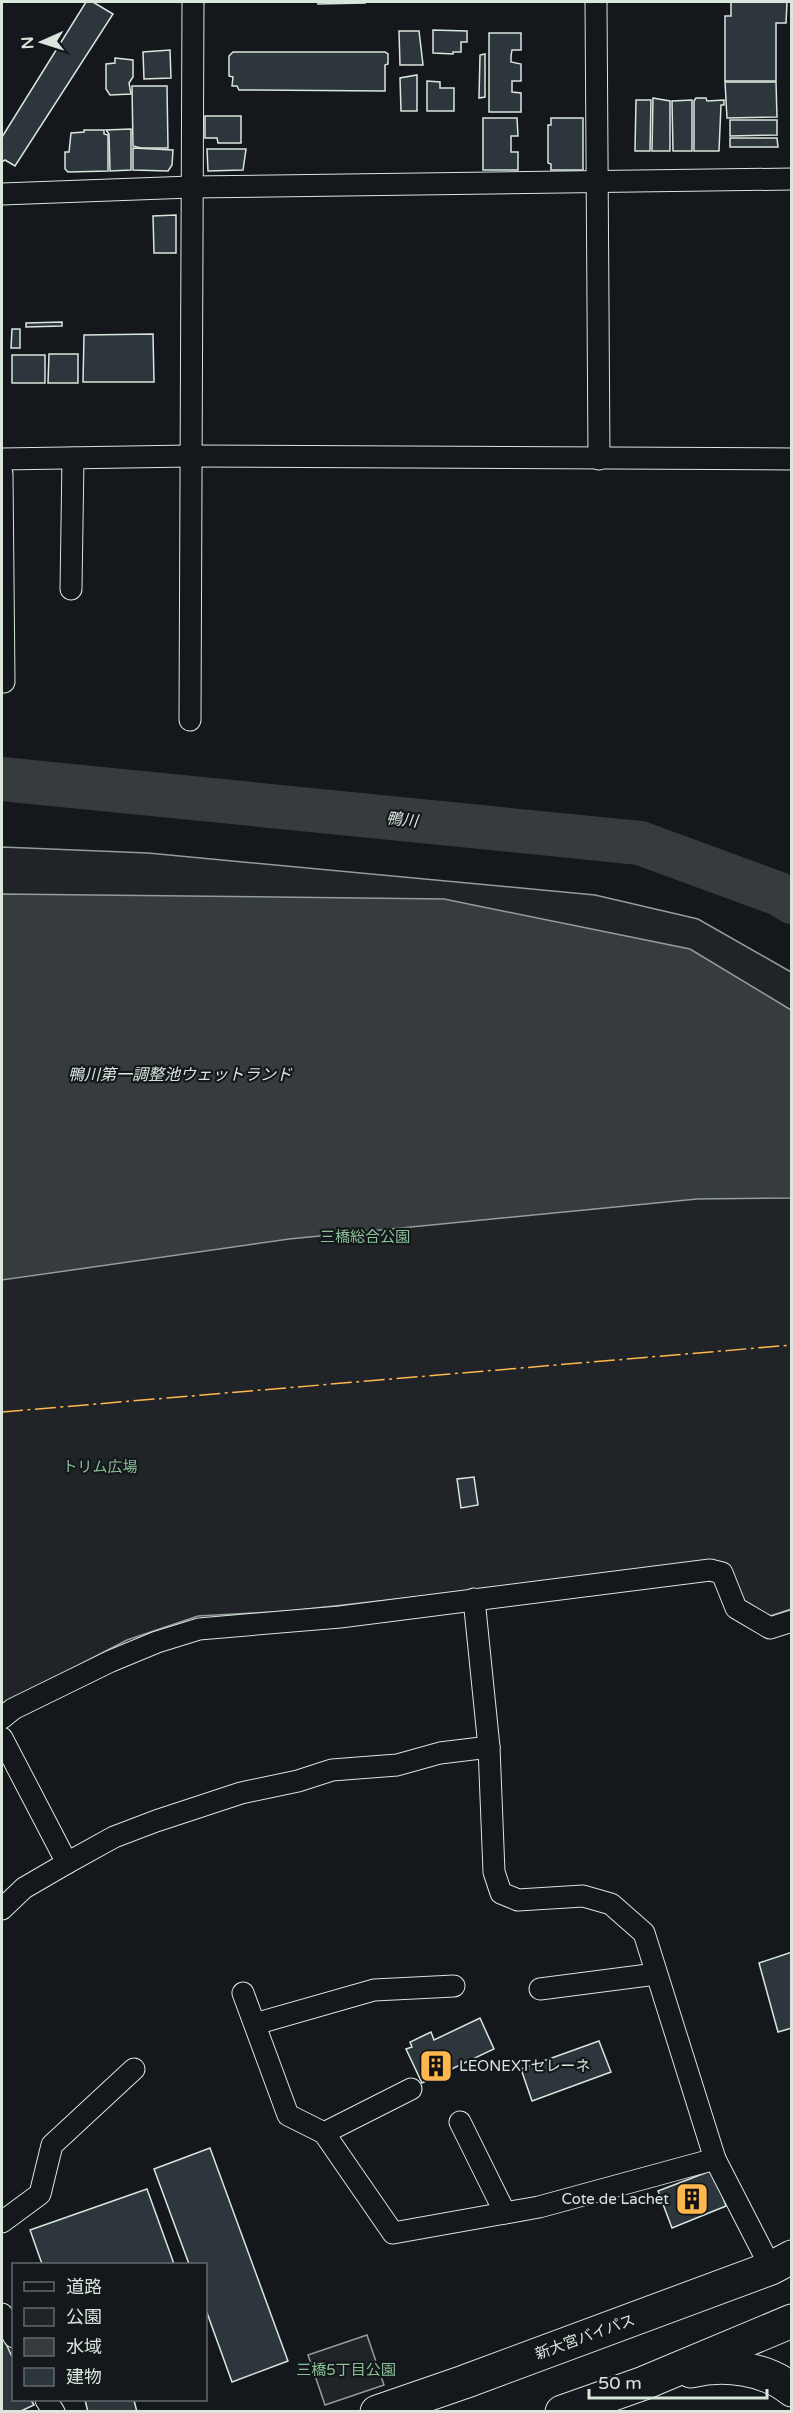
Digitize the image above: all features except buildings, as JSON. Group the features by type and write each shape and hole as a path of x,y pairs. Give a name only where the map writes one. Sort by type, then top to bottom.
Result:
{"highway":[{"name":"新大宮バイパス","path":"377,2412 464,2382 781,2262"},
{"path":"562,2412 644,2383 792,2321"},
{"path":"644,2383 700,2369 738,2369 770,2376 792,2390"}],"street":[{"path":"190,720 193,2"},
{"path":"596,2 599,459"},
{"path":"2,194 191,187 792,179"},
{"path":"2,459 190,456 792,459"},
{"path":"71,589 73,458"},
{"path":"2,474 4,682"},
{"path":"2,1718 13,1709 111,1661 156,1642 200,1629 340,1617 710,1570 722,1573 736,1608 770,1628 792,1621"},
{"path":"474,1599 489,1748 494,1872 501,1893 518,1900 583,1896 611,1904 644,1933 715,2159 781,2262"},
{"path":"2,1738 67,1863"},
{"path":"2,1909 24,1888 114,1837 241,1793 298,1781 332,1770 397,1765 440,1753 489,1748"},
{"path":"540,1989 656,1974"},
{"path":"255,2024 374,1990 454,1986"},
{"path":"243,1993 288,2115 324,2133 393,2234 539,2207 715,2159"},
{"path":"2,2222 40,2193 52,2145 134,2069"},
{"path":"324,2133 411,2089"},
{"path":"460,2122 505,2213"},
{"path":"2,2314 12,2333"}],"green space":[{"name":"三橋総合公園","path":"2,847 148,853 595,895 698,919 791,972 791,1609 767,1617 742,1604 720,1563 289,1611 198,1616 127,1640 2,1705"},
{"name":"三橋5丁目公園","path":"367,2335 384,2385 325,2405 308,2355"}],"water":[{"name":"鴨川第一調整池ウェットランド","path":"2,894 444,899 690,949 791,1010 791,1198 697,1199 289,1239 2,1280"}],"waterway":[{"name":"鴨川","path":"2,779 640,843 779,894 792,902"}],"power":[{"path":"2,1412 792,1345"}],"place":[{"name":"LEONEXTセレーネ","path":"436,2066"},
{"name":"Cote de Lachet","path":"692,2199"}],"park label":[{"name":"トリム広場","path":"100,1467"}]}
